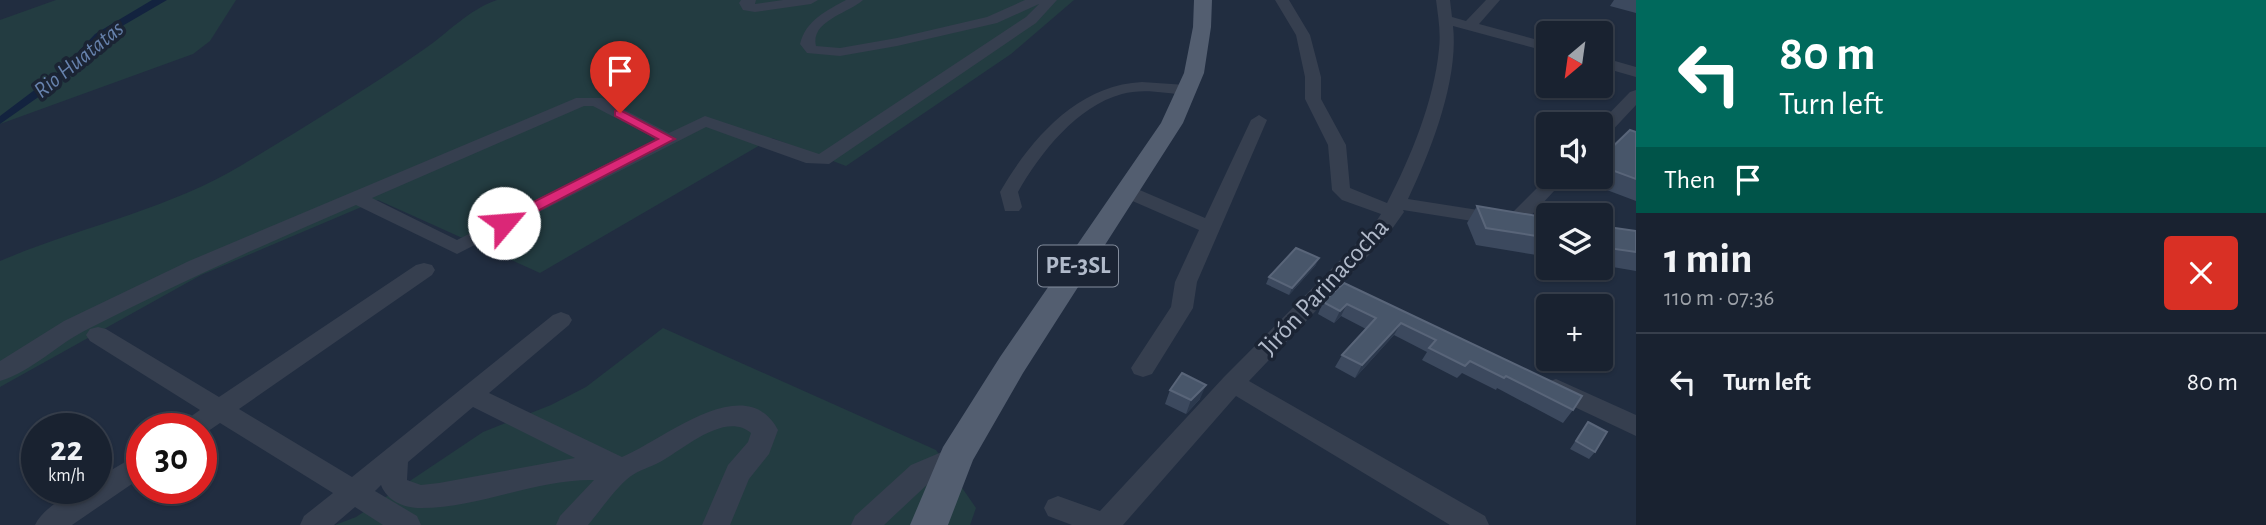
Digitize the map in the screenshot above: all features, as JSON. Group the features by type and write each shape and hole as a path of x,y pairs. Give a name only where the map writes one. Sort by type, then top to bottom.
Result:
{"main road":[{"name":"PE-3SL","path":"929,525 956,457 1011,365 1172,123 1194,73 1200,44 1203,0"}],"street":[{"path":"748,0 748,7 755,8 811,0"},
{"path":"856,0 827,15 817,25 808,36 807,44 812,50 840,52 897,42 992,20 1036,0"},
{"path":"358,198 457,247 698,123 710,121 812,159 823,160 833,156 1021,27 1044,9 1050,0"},
{"path":"1282,0 1303,35 1313,77 1313,99 1318,115 1333,133 1337,145 1341,190 1349,196 1396,207 1536,225"},
{"path":"1469,26 1493,0"},
{"path":"1444,10 1469,26 1536,44"},
{"name":"Jirón Parinacocha","path":"1105,525 1233,383 1380,232 1396,207 1433,108 1447,53 1444,10"},
{"path":"1614,66 1636,72"},
{"path":"1013,206 1009,192 1018,173 1044,143 1081,108 1115,90 1136,87 1186,90"},
{"path":"1613,119 1636,94"},
{"path":"0,372 72,327 196,266 582,102 596,101 668,139"},
{"path":"1143,368 1182,309 1186,282 1259,120"},
{"path":"1514,222 1546,189"},
{"path":"1128,192 1212,228"},
{"path":"215,413 424,270"},
{"path":"1331,281 1356,293"},
{"path":"314,525 561,320"},
{"path":"98,335 407,525"},
{"path":"1539,380 1636,426"},
{"path":"1233,383 1475,525"},
{"path":"471,395 621,468"},
{"path":"570,525 621,468 718,417 744,415 758,421 765,430 760,447 738,473 716,525"},
{"path":"396,457 392,475 395,486 409,496 433,495 565,470 621,468"},
{"path":"865,525 921,473 956,457"},
{"path":"49,525 126,474"},
{"path":"1058,508 1105,525"}],"green space":[{"path":"56,0 236,0 210,41 193,54 0,124 0,20"},
{"path":"497,0 1074,0 1011,54 846,166 772,138 540,273 378,200 201,275 0,387 0,261 154,206 213,181 356,95 423,50 467,16"},
{"path":"663,328 936,450 976,508 970,525 335,525 356,517 483,432 551,405 586,387"}],"water":[{"name":"Rio Huatatas","path":"152,0 167,0 124,25 74,72 0,124 0,116 61,70 95,34"}],"building":[{"path":"1630,130 1636,132 1636,179 1613,170 1613,146"},
{"path":"1477,206 1536,216 1536,236 1486,228"},
{"path":"1613,228 1636,231 1636,252 1613,249"},
{"path":"1296,248 1319,258 1292,288 1269,277"},
{"path":"1344,283 1582,396 1573,410 1506,376 1504,378 1470,361 1465,366 1429,348 1436,340 1401,323 1362,365 1342,355 1376,318 1347,304 1340,311 1323,302"},
{"path":"1182,373 1206,385 1191,400 1170,390"},
{"path":"1588,422 1607,432 1595,452 1576,441"}],"route":[{"path":"504,223 668,139 620,113"}]}
